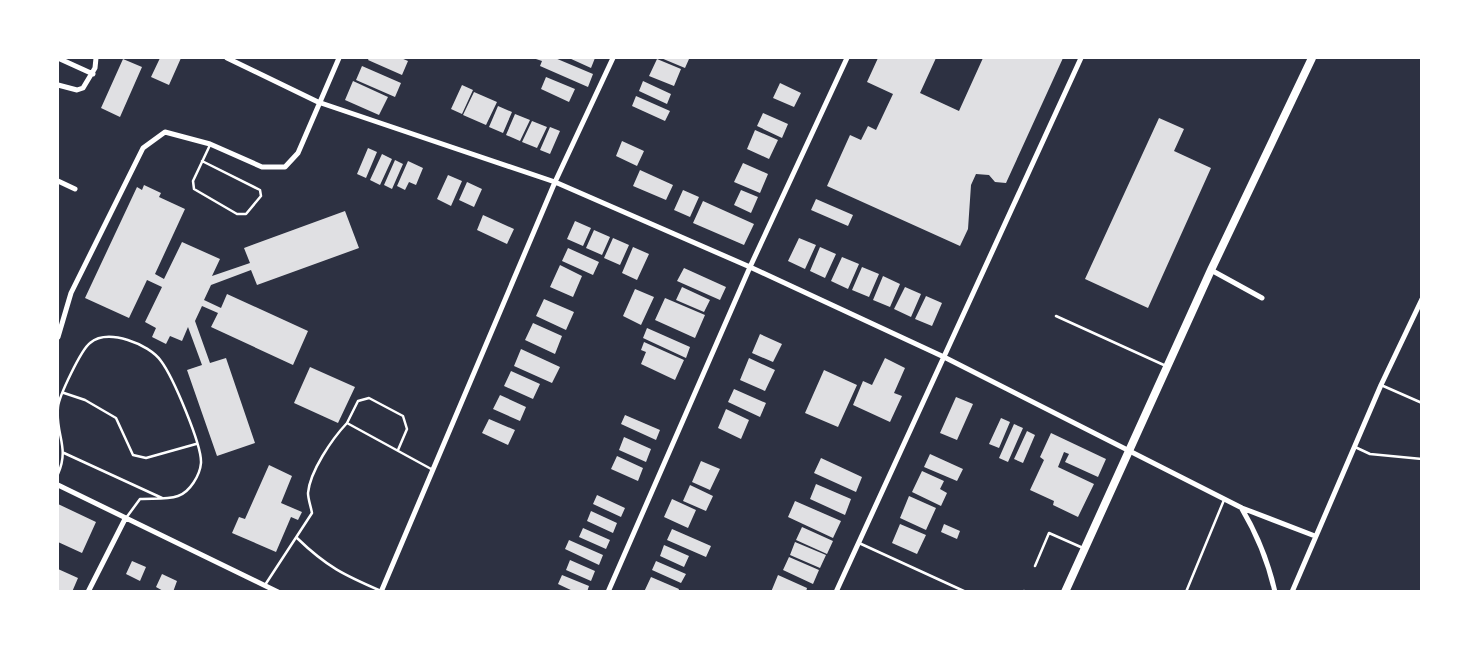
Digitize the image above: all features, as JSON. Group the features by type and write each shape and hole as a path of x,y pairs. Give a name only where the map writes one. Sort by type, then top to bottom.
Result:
{"main road":[{"path":"1065,592 1210,270 1312,58"}],"street":[{"path":"58,85 76,90 83,88 92,74 96,58"},
{"path":"227,58 318,102 556,182 750,267 944,357 1242,508 1315,536"},
{"path":"58,337 70,293 142,148 165,132 210,144 262,167 285,167 298,153 318,102 339,58"},
{"path":"381,591 556,182 614,58"},
{"path":"608,592 750,267 847,58"},
{"path":"836,592 1081,58"},
{"path":"59,60 92,74"},
{"path":"58,181 75,189"},
{"path":"1210,270 1262,298"},
{"path":"1292,592 1381,385 1422,300"},
{"path":"58,485 278,592"},
{"path":"1242,508 1259,539 1269,564 1275,592"},
{"path":"88,592 125,519"}],"lane":[{"path":"202,160 260,190 261,196 246,214 237,214 194,189 193,181 202,160 210,144"},
{"path":"1056,316 1168,366"},
{"path":"58,474 64,453 59,432 58,406 77,362 90,342 106,337 121,337 144,348 161,360 185,406 201,462 198,474 190,488 179,496 140,499 125,519"},
{"path":"1381,385 1422,403"},
{"path":"64,393 85,400 116,418 133,455 138,458 146,458 196,444"},
{"path":"266,585 286,550 297,538 312,512 308,493 316,470 330,440 347,423 358,401 369,398 403,416 407,429 398,450"},
{"path":"347,423 433,470"},
{"path":"1354,447 1370,454 1422,459"},
{"path":"64,453 163,498"},
{"path":"1186,592 1224,498"},
{"path":"1035,566 1049,533 1085,549"},
{"path":"297,538 319,559 340,573 381,591"},
{"path":"858,542 966,592"}],"building":[{"path":"160,58 181,58 169,85 151,77"},
{"path":"369,58 401,58 408,61 402,75 368,60"},
{"path":"533,58 555,58 593,74 588,87 540,66 542,61"},
{"path":"569,58 595,58 591,68"},
{"path":"661,58 684,58 689,59 685,68"},
{"path":"878,58 936,58 920,93 959,111 983,58 1063,58 1006,183 995,182 989,175 976,174 971,185 968,229 960,246 827,186 850,135 861,140 868,126 876,130 893,94 867,82"},
{"path":"123,59 142,67 120,117 101,108"},
{"path":"657,59 681,69 674,86 649,76"},
{"path":"362,66 401,83 395,97 356,80"},
{"path":"546,77 575,89 569,102 541,89"},
{"path":"353,81 388,97 379,115 345,100"},
{"path":"643,81 671,94 667,104 639,91"},
{"path":"780,83 801,93 794,107 773,98"},
{"path":"462,85 473,90 462,114 451,109"},
{"path":"474,92 497,102 486,125 463,115"},
{"path":"636,96 670,111 665,121 632,106"},
{"path":"498,106 512,112 503,133 489,127"},
{"path":"763,113 788,124 782,138 757,126"},
{"path":"515,114 530,120 520,141 506,135"},
{"path":"1159,118 1184,129 1174,151 1211,168 1148,308 1085,279"},
{"path":"532,121 547,127 537,148 522,142"},
{"path":"550,127 560,131 550,154 540,150"},
{"path":"755,130 778,140 769,159 747,149"},
{"path":"622,141 644,151 637,166 616,156"},
{"path":"368,148 377,152 366,178 357,174"},
{"path":"382,154 392,159 380,185 370,180"},
{"path":"395,160 403,164 392,189 384,185"},
{"path":"408,161 423,168 416,185 409,182 405,190 397,186"},
{"path":"743,163 768,174 760,193 734,182"},
{"path":"640,170 673,185 666,200 633,186"},
{"path":"448,175 462,181 451,206 437,199"},
{"path":"467,182 482,189 474,207 459,200"},
{"path":"144,185 161,193 159,197 185,209 155,274 164,279 182,242 220,259 212,276 250,263 244,248 345,211 359,248 257,285 251,270 211,285 204,300 221,308 227,294 308,331 293,365 211,327 218,313 202,306 195,321 210,363 226,358 255,443 217,456 187,370 202,365 188,327 182,341 170,336 166,344 152,337 156,328 145,322 162,287 147,280 129,318 85,298 137,187 142,190"},
{"path":"683,190 699,197 690,217 674,210"},
{"path":"741,190 758,197 751,213 734,205"},
{"path":"816,199 853,215 848,226 811,210"},
{"path":"703,201 754,224 744,245 693,223"},
{"path":"483,215 514,229 507,244 477,230"},
{"path":"575,221 591,228 583,246 567,239"},
{"path":"594,230 610,237 602,255 586,248"},
{"path":"613,238 629,245 620,265 604,258"},
{"path":"799,238 816,245 805,269 788,261"},
{"path":"633,247 649,254 637,280 622,273"},
{"path":"820,247 836,254 825,278 810,271"},
{"path":"568,248 599,262 593,275 562,261"},
{"path":"842,257 859,264 848,289 831,281"},
{"path":"560,265 582,276 573,297 550,287"},
{"path":"862,267 879,274 869,297 852,290"},
{"path":"684,268 726,287 720,300 677,281"},
{"path":"883,276 900,284 890,307 873,300"},
{"path":"682,287 710,300 704,312 676,300"},
{"path":"905,287 921,294 911,317 894,309"},
{"path":"635,289 654,297 641,325 623,316"},
{"path":"926,296 942,303 932,326 915,319"},
{"path":"665,298 705,315 695,338 655,320"},
{"path":"544,299 574,312 566,330 536,316"},
{"path":"533,323 562,336 555,354 525,340"},
{"path":"647,328 690,347 686,358 643,338"},
{"path":"760,334 782,344 773,362 752,353"},
{"path":"644,342 684,360 675,380 641,364 646,352 641,350"},
{"path":"521,349 560,367 552,383 514,366"},
{"path":"749,358 775,370 765,391 740,380"},
{"path":"885,358 905,368 894,393 902,396 890,422 853,405 863,381 872,385"},
{"path":"310,367 355,387 338,423 294,403"},
{"path":"824,370 857,385 838,427 805,413"},
{"path":"511,371 540,384 533,399 504,386"},
{"path":"734,389 766,403 760,417 728,402"},
{"path":"500,395 526,407 520,421 493,409"},
{"path":"956,397 973,404 957,440 940,433"},
{"path":"726,409 749,420 741,439 718,428"},
{"path":"625,415 660,430 656,440 621,424"},
{"path":"1001,418 1010,422 999,448 989,444"},
{"path":"489,419 515,430 508,445 482,433"},
{"path":"1014,424 1023,428 1008,462 999,458"},
{"path":"1027,431 1035,435 1023,463 1014,459"},
{"path":"1051,433 1106,459 1098,477 1065,462 1069,454 1064,452 1058,467 1094,484 1078,517 1053,505 1054,501 1030,490 1044,460 1040,457"},
{"path":"624,437 651,449 646,462 619,450"},
{"path":"930,454 963,469 957,481 924,467"},
{"path":"617,456 643,468 638,481 611,469"},
{"path":"821,458 862,477 856,492 814,473"},
{"path":"701,461 720,469 710,490 692,482"},
{"path":"269,465 292,476 281,503 302,512 298,520 291,517 276,552 232,533 239,517 245,519"},
{"path":"922,471 944,481 940,489 947,493 941,506 912,492"},
{"path":"816,484 851,499 845,515 810,499"},
{"path":"690,485 713,496 706,511 683,501"},
{"path":"597,495 625,508 621,517 593,504"},
{"path":"909,496 936,508 926,530 900,518"},
{"path":"672,499 696,510 688,528 664,517"},
{"path":"795,501 841,521 833,538 788,517"},
{"path":"58,504 96,522 82,553 58,542"},
{"path":"591,511 617,523 613,533 587,521"},
{"path":"900,524 926,535 917,554 892,543"},
{"path":"944,524 960,531 957,539 941,532"},
{"path":"802,527 833,541 827,554 796,540"},
{"path":"583,528 610,540 606,549 579,537"},
{"path":"672,529 711,546 706,557 667,540"},
{"path":"569,540 603,555 599,565 565,549"},
{"path":"795,542 826,555 820,568 790,555"},
{"path":"664,545 689,556 684,567 660,556"},
{"path":"789,557 819,570 813,584 783,570"},
{"path":"570,560 595,571 591,581 566,570"},
{"path":"132,561 146,567 140,581 126,574"},
{"path":"656,561 686,574 681,583 652,570"},
{"path":"58,569 78,578 72,592 58,592"},
{"path":"162,574 177,581 173,592 165,592 156,587"},
{"path":"562,575 589,586 587,592 575,592 558,584"},
{"path":"778,575 807,588 806,592 771,592"},
{"path":"651,577 679,589 678,592 644,592"}]}
